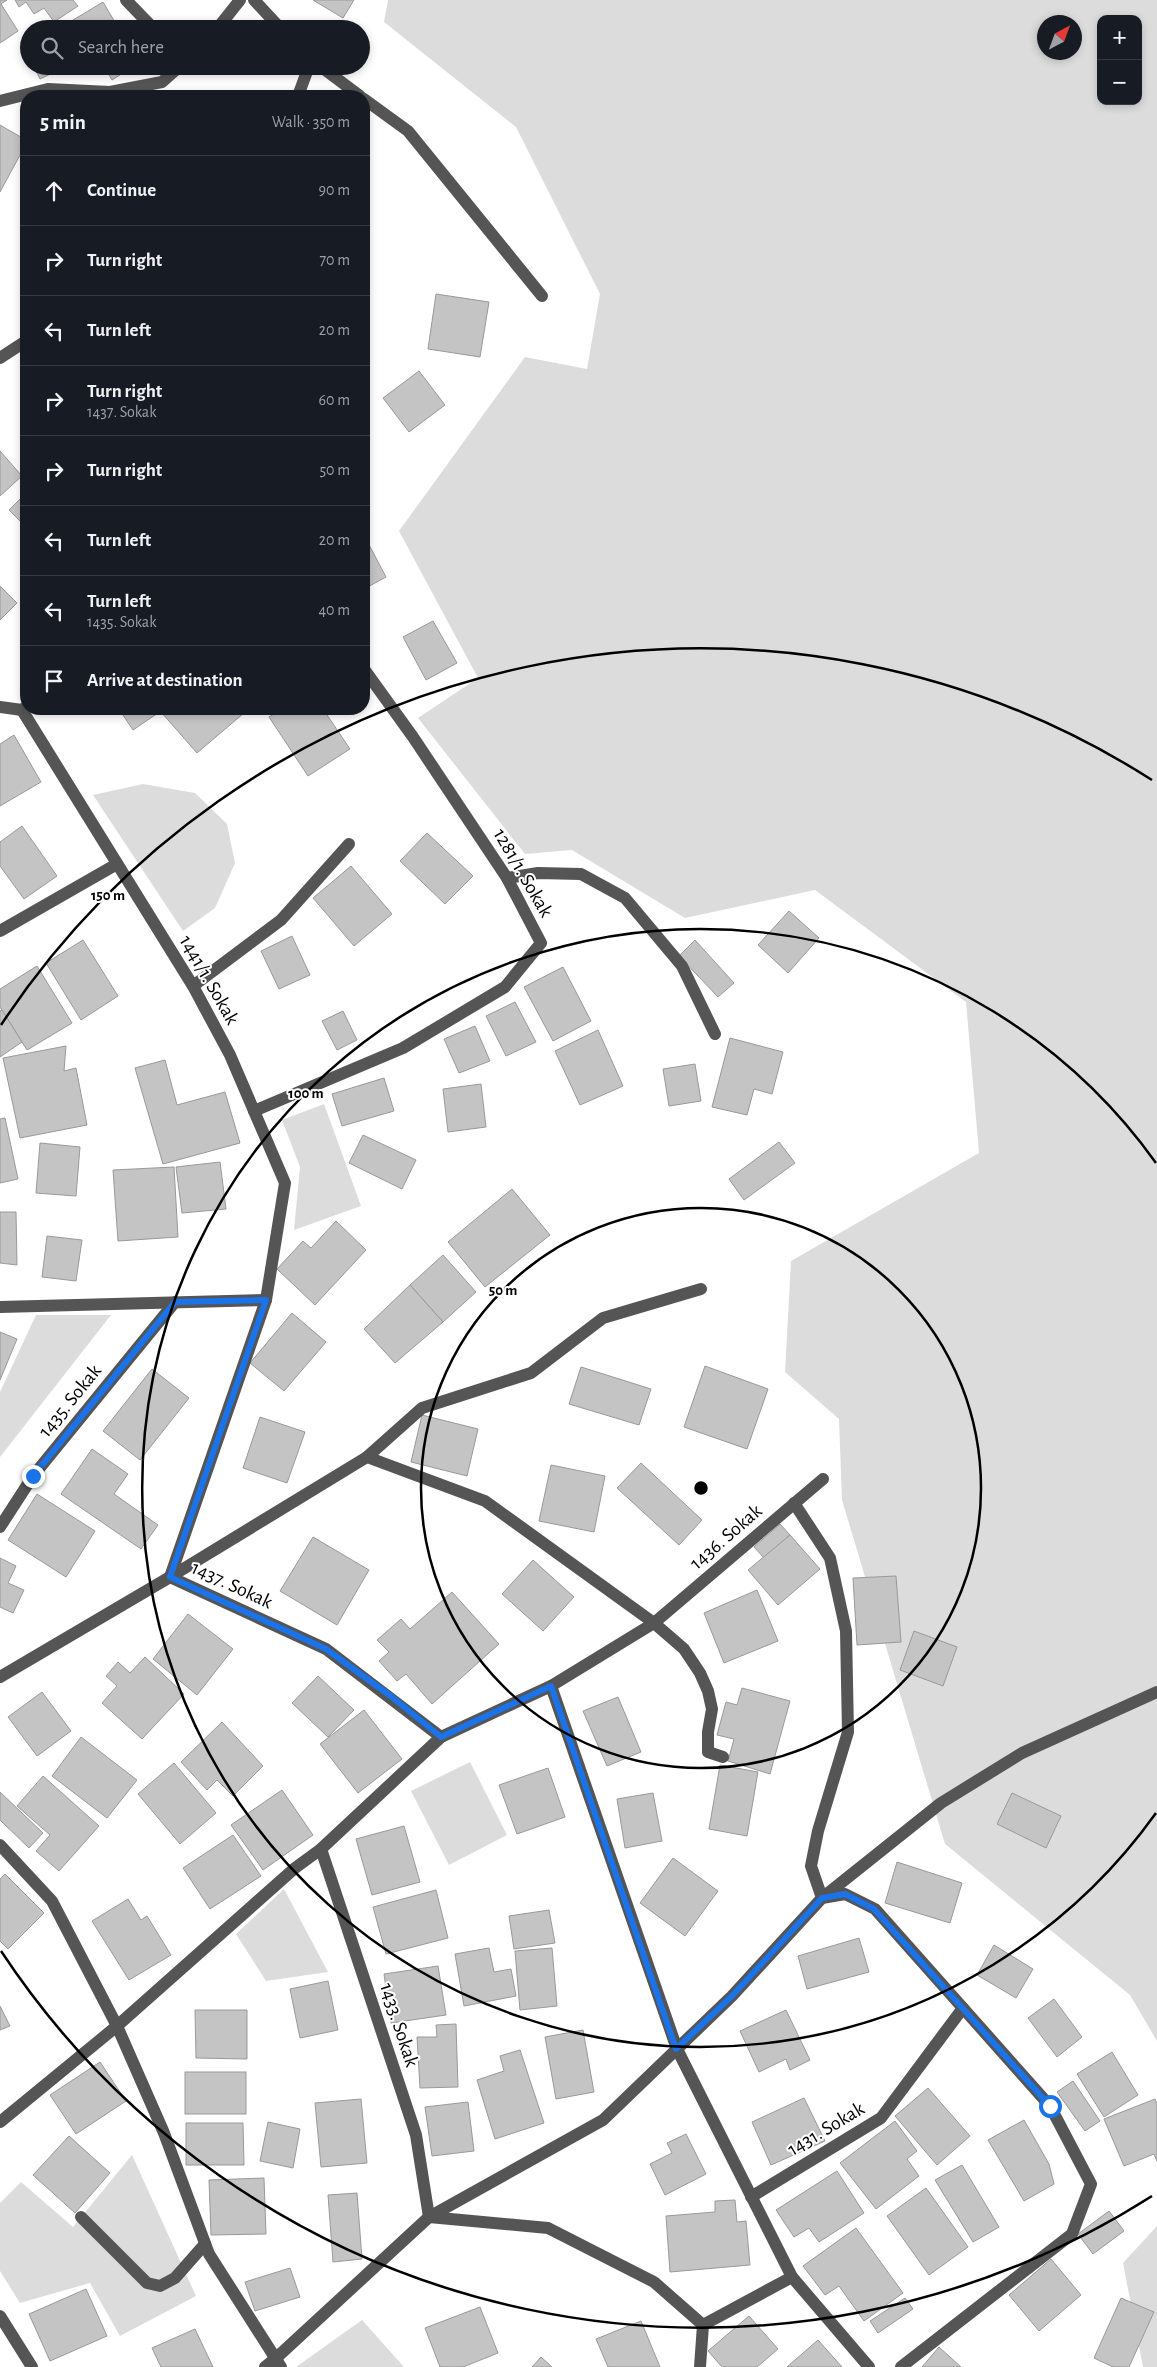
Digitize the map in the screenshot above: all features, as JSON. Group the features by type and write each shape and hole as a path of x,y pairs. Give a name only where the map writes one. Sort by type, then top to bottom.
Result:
{"street":[{"path":"126,0 145,20"},
{"path":"224,20 240,0"},
{"path":"254,0 273,20"},
{"path":"120,90 162,82 170,75"},
{"path":"300,90 306,75"},
{"path":"332,75 352,90"},
{"path":"44,90 69,90"},
{"path":"0,101 20,96"},
{"path":"370,103 408,131 542,296"},
{"path":"0,358 20,345"},
{"name":"1281/1. Sokak","path":"254,1111 403,1048 505,986 541,943 507,878 413,737 370,677"},
{"path":"0,707 20,709"},
{"name":"1441/1. Sokak","path":"28,715 193,986 230,1055 284,1183 266,1300 170,1577"},
{"path":"193,986 281,920 349,844"},
{"path":"0,931 117,864"},
{"path":"507,878 538,873 581,874 625,898 682,966 715,1034"},
{"path":"170,1577 367,1457 422,1408 532,1372 604,1318 701,1289"},
{"path":"0,1307 266,1300"},
{"name":"1435. Sokak","path":"0,1528 33,1476 175,1302"},
{"path":"367,1457 485,1501 654,1623 684,1648 700,1673 712,1709 708,1732 708,1752 723,1757"},
{"name":"1436. Sokak","path":"0,2122 118,2026 294,1868 321,1849 441,1737 551,1686 654,1623 823,1479"},
{"path":"794,1503 830,1558 846,1631 848,1732 818,1831 811,1866 822,1898"},
{"name":"1437. Sokak","path":"0,1677 170,1577 326,1649 392,1697 441,1737"},
{"path":"551,1686 676,2049 792,2276 869,2367"},
{"path":"265,2367 278,2363 428,2217 603,2120 732,1996 822,1898 941,1804 1014,1758 1157,1692"},
{"path":"0,1845 52,1902 118,2026 164,2133 205,2244 278,2363"},
{"name":"1433. Sokak","path":"321,1849 416,2135 428,2217"},
{"path":"822,1898 845,1894 874,1909 1050,2106 1091,2184 1072,2234 901,2367"},
{"name":"1431. Sokak","path":"750,2197 881,2118 963,2008"},
{"path":"81,2217 147,2283 160,2286 175,2278 205,2244"},
{"path":"428,2217 548,2228 654,2282 703,2325"},
{"path":"703,2325 792,2276"},
{"path":"0,2316 32,2367"},
{"path":"700,2367 703,2325"}],"shaded area":[{"path":"388,0 1157,0 1157,2041 1130,1995 945,1844 842,1500 839,1419 785,1372 791,1261 979,1153 966,1002 815,890 685,918 572,850 525,854 418,718 478,678 399,531 525,357 587,369 600,294 516,127 384,22"},
{"path":"143,784 195,793 227,824 235,863 215,908 183,931 93,795"},
{"path":"324,1104 361,1206 294,1230 300,1167 282,1120"},
{"path":"36,1315 111,1315 0,1457 0,1392"},
{"path":"470,1762 507,1835 449,1865 411,1791"},
{"path":"284,1889 328,1972 266,1981 236,1934"},
{"path":"132,2155 196,2296 120,2336 90,2283 20,2303 0,2271 0,2203 21,2182 73,2227"},
{"path":"1157,2226 1157,2367 1143,2367 1123,2263"},
{"path":"362,2320 404,2367 296,2367"}],"building":[{"path":"0,0 7,0 1,4 18,31 0,43"},
{"path":"15,0 73,0 78,6 57,20 53,20 44,8 34,14 26,2 19,7"},
{"path":"313,0 354,0 343,18"},
{"path":"103,2 114,20 73,20"},
{"path":"38,75 48,75 40,79"},
{"path":"109,75 120,75 112,80"},
{"path":"0,125 20,137 20,155 0,192"},
{"path":"436,294 489,302 480,357 428,349"},
{"path":"419,371 445,405 409,432 383,398"},
{"path":"0,451 20,474 20,478 0,496"},
{"path":"20,499 20,521 9,510"},
{"path":"370,547 386,577 370,586"},
{"path":"0,586 17,603 0,620"},
{"path":"433,621 457,663 426,680 403,637"},
{"path":"123,715 155,715 133,730"},
{"path":"164,715 242,715 197,753"},
{"path":"272,715 327,715 350,749 308,776 269,717"},
{"path":"14,735 41,782 0,806 0,744"},
{"path":"22,826 57,876 24,899 0,866 0,842"},
{"path":"427,833 473,876 445,904 400,861"},
{"path":"351,866 392,914 354,946 313,898"},
{"path":"789,911 819,938 788,973 758,945"},
{"path":"292,936 310,975 279,989 261,951"},
{"path":"83,940 118,996 81,1020 46,963"},
{"path":"695,940 734,983 718,997 679,956"},
{"path":"37,966 72,1023 27,1050 0,1007 0,989"},
{"path":"563,967 591,1021 553,1041 524,987"},
{"path":"515,1002 536,1042 506,1056 486,1016"},
{"path":"2,1010 22,1042 0,1057 0,1011"},
{"path":"343,1011 357,1040 337,1050 322,1021"},
{"path":"475,1026 490,1061 459,1073 444,1039"},
{"path":"598,1030 623,1086 580,1105 555,1051"},
{"path":"730,1038 783,1052 772,1094 754,1089 747,1115 712,1107"},
{"path":"66,1046 64,1071 76,1068 87,1125 20,1138 3,1058"},
{"path":"165,1060 177,1105 225,1092 240,1143 163,1164 135,1068"},
{"path":"695,1064 701,1101 669,1106 663,1069"},
{"path":"384,1078 394,1111 342,1126 332,1094"},
{"path":"481,1084 486,1127 448,1132 443,1089"},
{"path":"5,1118 18,1179 0,1183 0,1119"},
{"path":"363,1135 416,1160 402,1189 349,1163"},
{"path":"779,1142 795,1163 744,1200 729,1179"},
{"path":"40,1143 80,1147 76,1196 36,1193"},
{"path":"220,1162 226,1209 182,1213 176,1167"},
{"path":"174,1167 178,1237 118,1241 113,1170"},
{"path":"512,1189 550,1235 485,1287 448,1242"},
{"path":"0,1212 16,1212 17,1265 0,1263"},
{"path":"336,1221 366,1250 315,1305 277,1269 303,1241 311,1248"},
{"path":"47,1236 82,1240 76,1281 42,1277"},
{"path":"443,1255 476,1292 443,1322 410,1285"},
{"path":"410,1285 443,1322 395,1363 364,1329"},
{"path":"292,1313 326,1342 284,1391 250,1363"},
{"path":"0,1332 17,1339 0,1380"},
{"path":"705,1366 768,1389 747,1449 684,1427"},
{"path":"581,1367 651,1389 639,1425 569,1404"},
{"path":"152,1369 189,1398 140,1460 103,1431"},
{"path":"422,1415 478,1429 467,1476 411,1462"},
{"path":"260,1417 305,1432 287,1483 243,1468"},
{"path":"92,1449 128,1474 114,1494 158,1525 141,1549 61,1494"},
{"path":"641,1463 702,1520 679,1545 617,1488"},
{"path":"551,1465 605,1476 594,1532 539,1521"},
{"path":"37,1494 95,1531 66,1577 8,1540"},
{"path":"780,1524 790,1535 764,1558 754,1547"},
{"path":"790,1535 820,1569 778,1605 748,1570"},
{"path":"313,1537 369,1570 337,1625 280,1591"},
{"path":"0,1558 16,1566 8,1583 24,1590 13,1613 0,1607"},
{"path":"533,1560 574,1597 543,1631 502,1594"},
{"path":"896,1576 901,1642 857,1645 853,1578"},
{"path":"757,1590 778,1641 724,1663 704,1613"},
{"path":"452,1592 499,1644 432,1704 406,1674 397,1681 379,1661 389,1652 377,1640 401,1619 410,1629"},
{"path":"188,1614 233,1649 197,1695 153,1659"},
{"path":"914,1631 957,1647 943,1686 900,1670"},
{"path":"145,1657 184,1694 142,1739 102,1703 117,1686 106,1676 118,1662 130,1673"},
{"path":"318,1676 354,1710 328,1737 292,1703"},
{"path":"742,1688 790,1701 770,1774 728,1761 734,1739 717,1735 726,1702 737,1705"},
{"path":"42,1692 71,1731 37,1756 8,1717"},
{"path":"618,1697 641,1752 607,1766 583,1711"},
{"path":"364,1710 402,1759 358,1793 320,1744"},
{"path":"222,1722 263,1766 233,1796 217,1780 207,1790 181,1762"},
{"path":"81,1737 137,1780 107,1818 52,1776"},
{"path":"174,1763 216,1813 180,1844 138,1794"},
{"path":"720,1765 758,1772 747,1836 709,1829"},
{"path":"548,1768 565,1817 517,1834 499,1785"},
{"path":"43,1776 99,1826 59,1871 36,1851 50,1835 17,1806"},
{"path":"282,1790 313,1835 263,1870 231,1825"},
{"path":"0,1792 43,1833 29,1848 0,1820"},
{"path":"653,1793 662,1841 625,1848 617,1799"},
{"path":"1012,1793 1061,1816 1046,1848 997,1824"},
{"path":"404,1826 420,1882 372,1895 356,1839"},
{"path":"233,1835 261,1876 210,1909 183,1868"},
{"path":"673,1858 718,1891 685,1936 640,1903"},
{"path":"897,1862 962,1883 950,1923 885,1903"},
{"path":"5,1874 44,1913 8,1949 0,1941 0,1879"},
{"path":"436,1890 448,1938 386,1954 373,1907"},
{"path":"128,1899 141,1920 147,1916 171,1955 129,1980 92,1921"},
{"path":"549,1910 555,1943 514,1949 509,1916"},
{"path":"859,1938 869,1972 807,1989 798,1956"},
{"path":"994,1945 1033,1969 1016,1998 977,1975"},
{"path":"489,1948 494,1972 511,1969 516,1996 464,2006 455,1954"},
{"path":"552,1948 557,2006 520,2010 515,1951"},
{"path":"438,1966 446,2015 391,2023 384,1974"},
{"path":"328,1981 338,2030 300,2038 290,1989"},
{"path":"1054,1999 1082,2037 1057,2057 1028,2018"},
{"path":"0,2006 10,2026 0,2030"},
{"path":"195,2010 247,2010 247,2059 196,2058"},
{"path":"786,2010 810,2060 790,2070 786,2059 759,2072 740,2031"},
{"path":"456,2024 458,2087 420,2088 417,2037 437,2037 436,2025"},
{"path":"583,2030 594,2092 556,2099 545,2037"},
{"path":"520,2050 544,2123 495,2139 477,2080 504,2071 500,2056"},
{"path":"1112,2052 1138,2095 1104,2117 1077,2074"},
{"path":"100,2062 126,2101 76,2134 50,2095"},
{"path":"185,2072 246,2072 246,2114 185,2114"},
{"path":"1073,2081 1100,2121 1085,2131 1057,2092"},
{"path":"928,2088 970,2136 937,2165 895,2116"},
{"path":"804,2098 825,2141 771,2165 752,2122"},
{"path":"361,2099 367,2163 321,2167 315,2103"},
{"path":"1155,2099 1157,2104 1157,2161 1154,2154 1124,2166 1104,2119"},
{"path":"468,2102 474,2151 432,2156 425,2107"},
{"path":"1024,2120 1049,2164 1054,2184 1024,2201 988,2140"},
{"path":"895,2121 917,2151 907,2159 919,2176 876,2209 840,2163"},
{"path":"268,2122 300,2129 293,2168 260,2161"},
{"path":"186,2123 243,2123 244,2165 186,2165"},
{"path":"686,2134 706,2174 665,2195 650,2164 672,2153 667,2143"},
{"path":"69,2136 110,2173 75,2213 33,2175"},
{"path":"962,2165 999,2227 973,2242 935,2180"},
{"path":"837,2171 864,2213 819,2242 809,2228 794,2237 776,2210"},
{"path":"264,2178 266,2234 211,2235 209,2180"},
{"path":"926,2188 968,2247 929,2275 887,2216"},
{"path":"357,2193 362,2259 333,2262 328,2195"},
{"path":"735,2200 737,2222 746,2221 750,2265 670,2272 666,2216 715,2212 715,2201"},
{"path":"1109,2211 1124,2231 1093,2254 1078,2234"},
{"path":"856,2228 903,2293 864,2321 839,2286 825,2295 803,2266"},
{"path":"1051,2259 1081,2295 1039,2331 1009,2295"},
{"path":"290,2268 300,2297 255,2311 245,2282"},
{"path":"86,2289 107,2336 50,2361 29,2314"},
{"path":"905,2298 913,2309 878,2333 870,2321"},
{"path":"1121,2298 1154,2312 1129,2367 1113,2367 1094,2358"},
{"path":"480,2307 498,2353 463,2367 440,2367 425,2328"},
{"path":"749,2316 778,2349 757,2367 722,2367 708,2351"},
{"path":"641,2321 660,2367 608,2367 596,2339"},
{"path":"195,2329 213,2367 161,2367 152,2348"},
{"path":"818,2340 842,2367 787,2367"},
{"path":"939,2347 961,2367 922,2367"},
{"path":"541,2357 552,2367 532,2367"}],"route":[{"path":"33,1476 175,1302 266,1300 170,1577 326,1649 392,1697 441,1737 551,1686 676,2049 732,1996 822,1898 845,1894 874,1909 1050,2106"}]}
